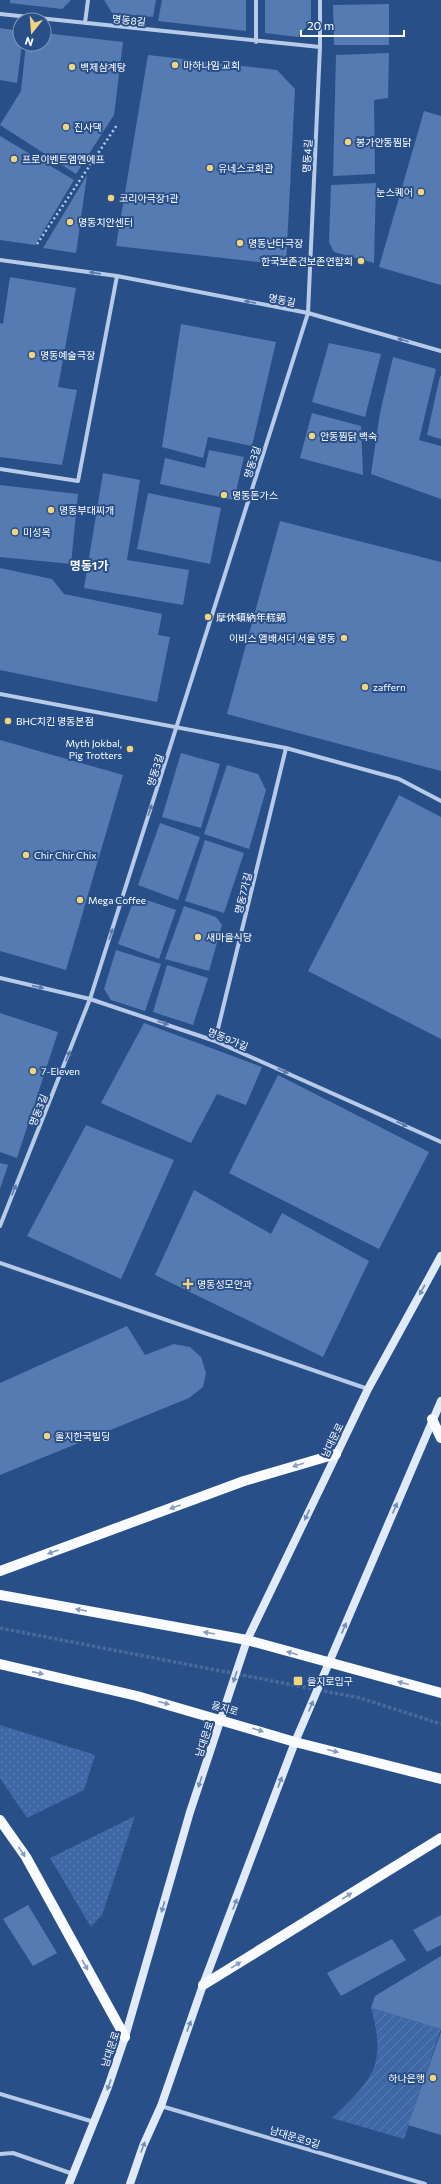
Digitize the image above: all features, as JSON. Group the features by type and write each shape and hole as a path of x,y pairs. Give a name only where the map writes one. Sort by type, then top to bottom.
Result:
{"main road":[{"name":"남대문로","path":"69,2184 94,2122 125,2037 190,1812 247,1640 368,1389 441,1256"},
{"path":"130,2184 143,2146 161,2106 203,1985 295,1742 441,1401"},
{"path":"432,1419 441,1438"},
{"path":"0,1571 244,1481 336,1454"},
{"path":"0,1595 247,1640 329,1664 441,1693"},
{"name":"을지로","path":"0,1664 137,1696 221,1719 295,1742 441,1779"},
{"path":"0,1820 26,1857 125,2037"},
{"path":"203,1985 441,1838"}],"street":[{"path":"85,23 88,0"},
{"path":"256,0 256,42"},
{"name":"명동4길","path":"308,313 320,47 320,0"},
{"name":"명동8길","path":"0,14 256,42 320,47"},
{"name":"명동길","path":"0,260 117,276 308,313 441,351"},
{"path":"0,469 78,481 117,276"},
{"name":"명동3길","path":"0,1226 90,999 308,313"},
{"path":"0,694 286,748 399,779 441,801"},
{"name":"명동7가길","path":"215,1041 286,748"},
{"name":"명동9가길","path":"0,978 90,999 215,1041 441,1142"},
{"path":"0,1263 368,1389"},
{"path":"0,2094 94,2122"},
{"name":"남대문로9길","path":"161,2106 425,2184"},
{"path":"0,2154 13,2153 73,2174"}],"path":[{"path":"24,263 117,125"}],"shaded area":[{"path":"0,1725 95,1755 84,1790 27,1818 0,1778"},
{"path":"135,1816 102,1915 91,1927 50,1858"},
{"path":"371,2008 441,2029 404,2139 332,2118 358,2092 367,2081 373,2070 377,2058 377,2044 376,2027"}],"building":[{"path":"10,0 71,0 62,9 10,3"},
{"path":"104,0 156,0 153,17 112,13"},
{"path":"162,0 246,0 246,31 158,21"},
{"path":"265,0 311,0 311,21 298,37 265,33"},
{"path":"389,4 389,45 334,45 333,5"},
{"path":"0,28 12,30 12,52 21,52 17,83 0,80"},
{"path":"52,34 123,42 114,115 76,174 0,125 21,91 25,52 52,52"},
{"path":"389,53 388,98 374,100 375,174 333,176 336,55"},
{"name":"유네스코회관","path":"148,55 277,70 295,89 286,265 116,246"},
{"name":"눈스퀘어","path":"424,111 441,116 441,285 379,267"},
{"path":"0,136 74,180 35,245 0,240"},
{"path":"87,175 76,253 43,248"},
{"path":"376,183 374,263 334,252 329,242 331,185"},
{"name":"명동예술극장","path":"10,277 76,288 58,387 77,390 62,465 0,457 0,323 3,324"},
{"path":"181,324 276,342 252,446 208,437 203,458 162,447"},
{"path":"329,343 381,354 365,417 312,402"},
{"path":"393,357 436,369 419,440 441,446 441,499 371,474 380,413"},
{"path":"441,376 441,439 427,435"},
{"path":"312,413 361,426 363,475 300,458"},
{"path":"209,450 244,457 234,500 160,484 165,458 205,468"},
{"path":"103,473 140,480 127,560 189,570 183,605 84,588"},
{"path":"0,485 78,494 71,564 0,557"},
{"path":"148,493 221,508 210,564 137,549"},
{"name":"이비스 앰배서더 서울 명동","path":"280,521 441,562 441,771 227,714"},
{"path":"0,568 52,579 64,594 162,614 158,635 170,637 157,702 0,670"},
{"path":"0,740 123,775 66,970 0,951"},
{"path":"181,753 220,764 201,828 162,817"},
{"path":"227,765 258,774 266,790 249,849 204,834"},
{"path":"399,795 441,817 441,1039 308,971"},
{"path":"160,823 200,837 178,900 138,885"},
{"path":"205,840 244,853 224,913 185,901"},
{"path":"135,896 176,910 159,959 118,944"},
{"path":"184,906 216,917 222,925 209,971 165,959"},
{"path":"116,950 161,964 145,1011 111,1000 104,989"},
{"path":"167,965 208,978 193,1025 153,1012"},
{"path":"0,1013 58,1032 17,1158 0,1152"},
{"path":"144,1023 262,1067 246,1105 217,1094 191,1143 101,1103"},
{"path":"278,1075 429,1152 379,1249 229,1173"},
{"path":"86,1125 174,1160 121,1279 27,1236"},
{"path":"0,1163 8,1165 0,1189"},
{"path":"194,1190 271,1234 282,1213 369,1261 323,1357 155,1275"},
{"name":"울지한국빌딩","path":"127,1326 145,1355 174,1344 190,1347 201,1357 206,1373 203,1387 189,1398 0,1475 0,1383"},
{"path":"28,1905 57,1953 33,1966 3,1919"},
{"path":"441,1915 441,1945 427,1952 413,1930"},
{"path":"392,1939 406,1960 341,1996 327,1973"},
{"path":"441,1956 441,2029 371,2008 375,1996"},
{"name":"하나은행","path":"441,2032 441,2135 408,2125"}],"tunnel":[{"path":"0,1628 360,1698 441,1724"}],"place":[{"name":"마하나임 교회","path":"175,65"},
{"name":"백제삼계탕","path":"72,67"},
{"name":"진사댁","path":"66,127"},
{"name":"봉가안동찜닭","path":"348,142"},
{"name":"프로이벤트엠엔에프","path":"14,159"},
{"name":"유네스코회관","path":"210,168"},
{"name":"눈스퀘어","path":"421,192"},
{"name":"코리아극장1관","path":"111,198"},
{"name":"명동치안센터","path":"70,222"},
{"name":"명동난타극장","path":"240,243"},
{"name":"한국보존견보존연합회","path":"361,261"},
{"name":"명동예술극장","path":"32,355"},
{"name":"안동찜닭 백숙","path":"312,436"},
{"name":"명동돈가스","path":"224,495"},
{"name":"명동부대찌개","path":"51,510"},
{"name":"미성옥","path":"15,532"},
{"name":"摩休頓納年糕鍋","path":"208,617"},
{"name":"이비스 앰배서더 서울 명동","path":"344,638"},
{"name":"zaffern","path":"365,687"},
{"name":"BHC치킨 명동본점","path":"8,721"},
{"name":"Myth Jokbal, Pig Trotters","path":"130,749"},
{"name":"Chir Chir Chix","path":"26,855"},
{"name":"Mega Coffee","path":"80,900"},
{"name":"새마을식당","path":"198,937"},
{"name":"7-Eleven","path":"33,1071"},
{"name":"명동성모안과","path":"188,1284"},
{"name":"울지한국빌딩","path":"47,1436"},
{"name":"을지로입구","path":"298,1681"},
{"name":"하나은행","path":"433,2078"}],"district":[{"name":"명동1가","path":"89,566"}]}
